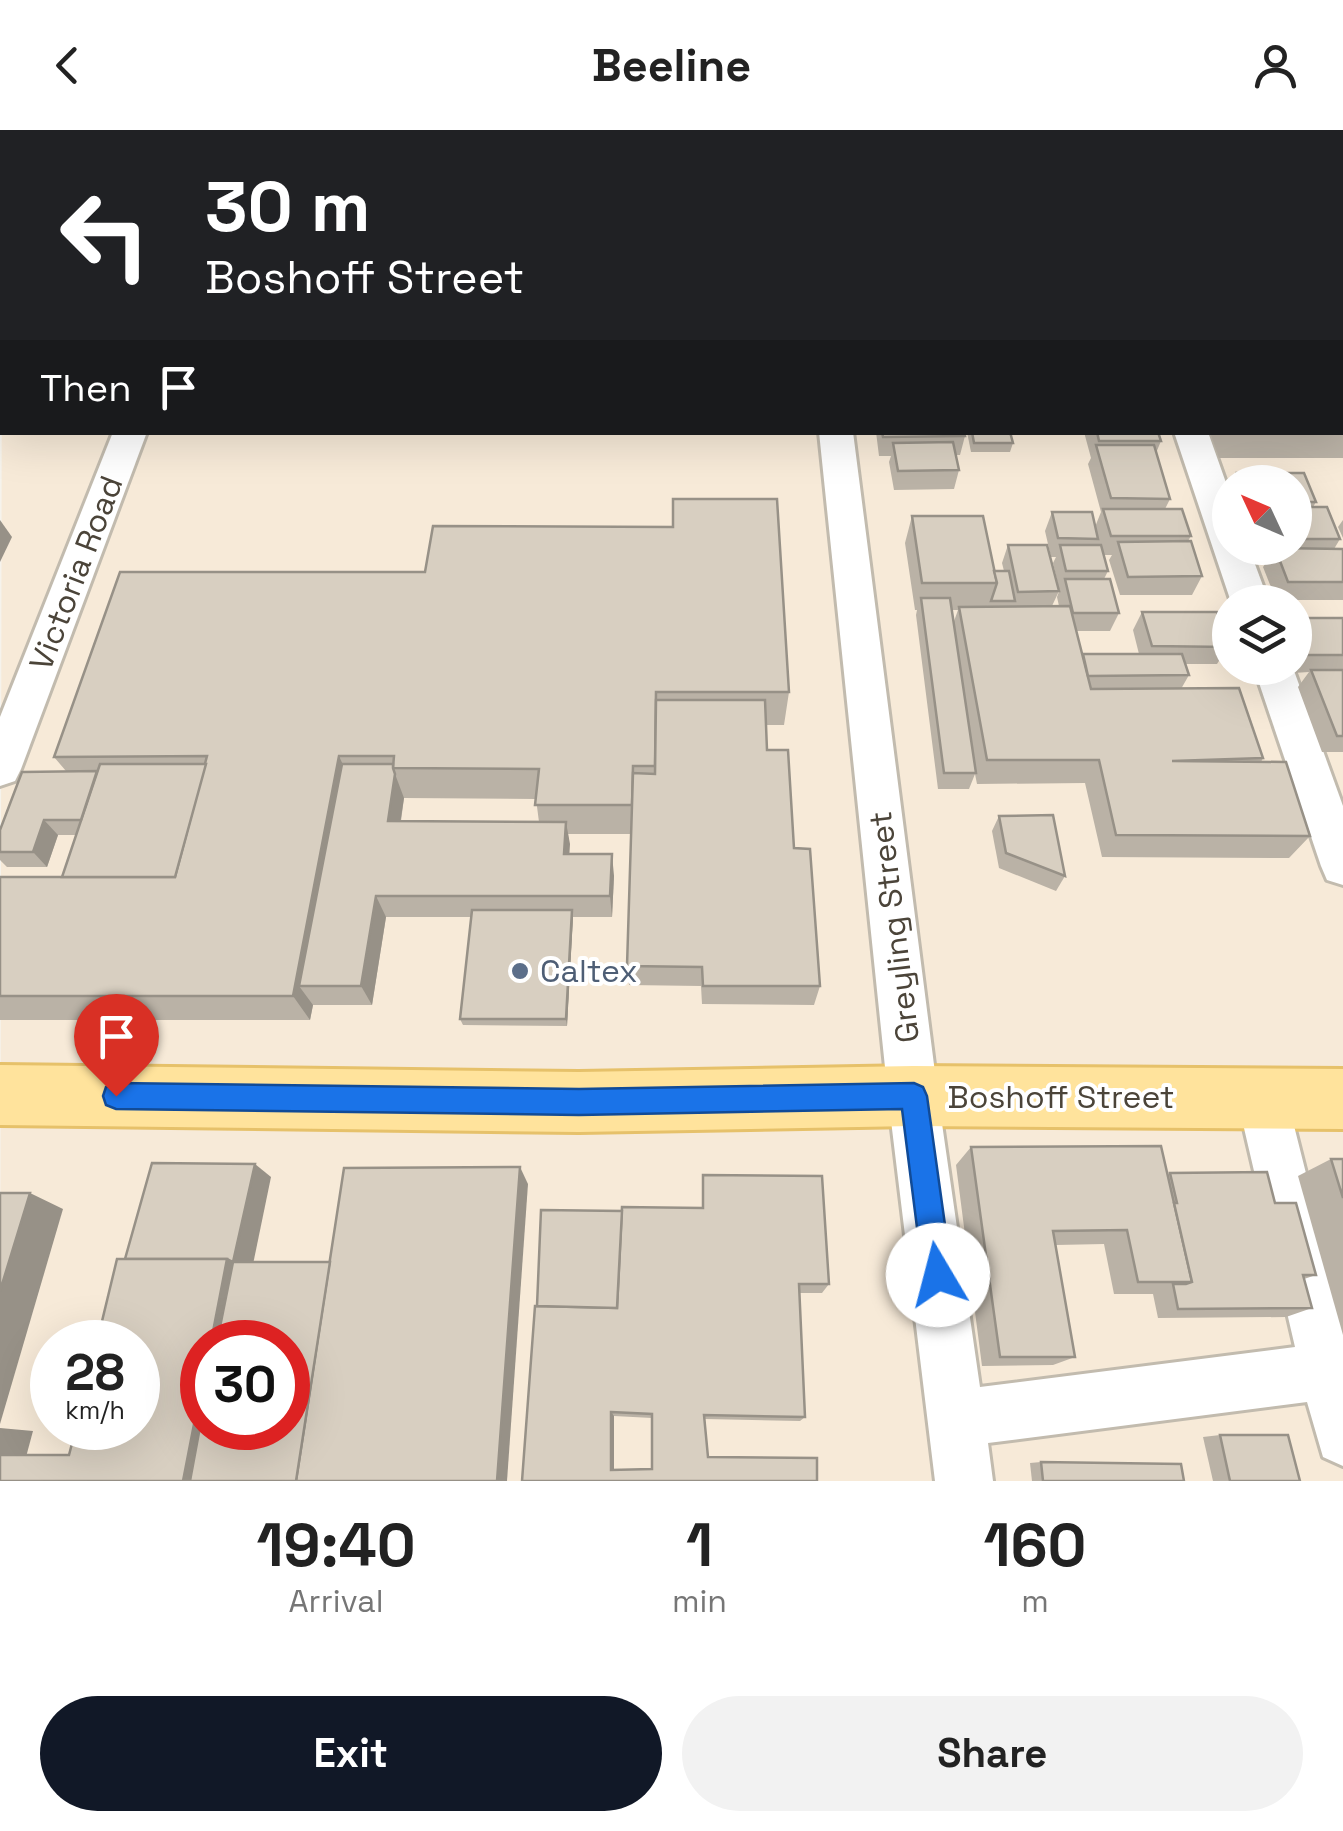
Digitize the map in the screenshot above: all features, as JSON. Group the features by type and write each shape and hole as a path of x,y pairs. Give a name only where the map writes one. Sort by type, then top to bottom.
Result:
{"main road":[{"name":"Boshoff Street","path":"0,1094 579,1102 914,1096 1343,1099"}],"street":[{"name":"Victoria Road","path":"0,769 129,435"},
{"name":"Greyling Street","path":"836,435 964,1481"},
{"path":"1191,435 1212,495"},
{"path":"1279,685 1343,866"},
{"path":"1262,1098 1343,1437"},
{"path":"957,1418 1328,1371"}],"shaded area":[{"path":"2,435 1343,435 1343,1481 0,1481"}],"building":[{"path":"883,435 965,436 883,437"},
{"path":"973,435 1011,435 1013,443 974,443"},
{"path":"1098,435 1159,435 1161,441 1099,441"},
{"path":"953,442 959,470 898,471 893,443"},
{"path":"1096,445 1154,445 1170,499 1111,498"},
{"path":"673,499 777,499 789,692 656,692 655,766 633,766 632,805 535,805 539,769 393,768 394,756 339,756 293,996 0,996 0,877 175,877 207,756 54,757 120,572 425,572 433,526 673,527"},
{"path":"1312,507 1327,507 1340,539 1312,539"},
{"path":"1103,509 1182,509 1191,536 1111,536"},
{"path":"1052,512 1092,512 1098,539 1058,538"},
{"path":"912,516 983,516 997,583 922,583"},
{"path":"1191,541 1202,576 1128,577 1118,542"},
{"path":"1008,545 1047,545 1059,591 1018,592"},
{"path":"1060,545 1101,545 1108,571 1066,571"},
{"path":"1312,549 1343,549 1343,582 1288,582 1282,565 1312,565"},
{"path":"994,571 1009,571 1015,601 991,601 997,583"},
{"path":"1065,579 1110,579 1119,613 1073,613"},
{"path":"921,598 950,598 976,773 944,773"},
{"path":"1070,606 1091,689 1239,688 1263,758 1172,761 1286,762 1310,836 1116,835 1099,760 987,760 959,607"},
{"path":"1142,612 1212,612 1212,647 1152,646"},
{"path":"1312,618 1343,618 1343,655 1312,655"},
{"path":"1083,654 1182,654 1189,675 1088,676"},
{"path":"1312,670 1343,670 1343,736 1337,736"},
{"path":"656,700 765,700 767,750 788,750 794,848 810,849 820,986 703,986 702,967 627,966 633,773 655,774"},
{"path":"100,764 206,764 175,877 62,877"},
{"path":"342,764 393,764 388,821 566,822 564,854 612,854 610,896 376,896 361,986 299,986"},
{"path":"97,771 81,820 44,820 33,852 0,852 0,830 22,772"},
{"path":"1053,815 1065,876 1006,853 999,816"},
{"name":"Caltex","path":"472,910 572,910 566,1019 460,1019"},
{"path":"1161,1146 1192,1282 1138,1282 1127,1230 1053,1231 1075,1357 1000,1357 971,1147"},
{"path":"1331,1159 1343,1159 1343,1198"},
{"path":"152,1163 255,1164 233,1262 125,1259"},
{"path":"520,1167 497,1481 296,1481 301,1450 310,1450 310,1390 344,1168"},
{"path":"1267,1172 1275,1203 1296,1203 1316,1275 1303,1275 1312,1308 1178,1309 1173,1284 1192,1282 1170,1173"},
{"path":"703,1175 822,1176 829,1284 799,1284 805,1417 704,1415 708,1457 817,1458 817,1481 522,1481 535,1306 617,1308 622,1207 703,1208","holes":["611,1412 652,1414 652,1469 611,1470"]},
{"path":"0,1193 30,1193 0,1291"},
{"path":"541,1210 622,1211 617,1308 537,1306"},
{"path":"117,1259 227,1259 215,1320 180,1320 180,1450 189,1450 183,1481 0,1481 0,1455 160,1450 160,1320 102,1320"},
{"path":"233,1262 330,1262 310,1391 310,1320 221,1320"},
{"path":"1220,1435 1288,1435 1300,1481 1230,1481"},
{"path":"196,1450 301,1450 296,1481 190,1481"},
{"path":"1041,1462 1181,1464 1184,1481 1043,1481"}],"place":[{"name":"Caltex","path":"520,971"}],"route":[{"path":"116,1096 579,1102 914,1096 938,1275"}]}
